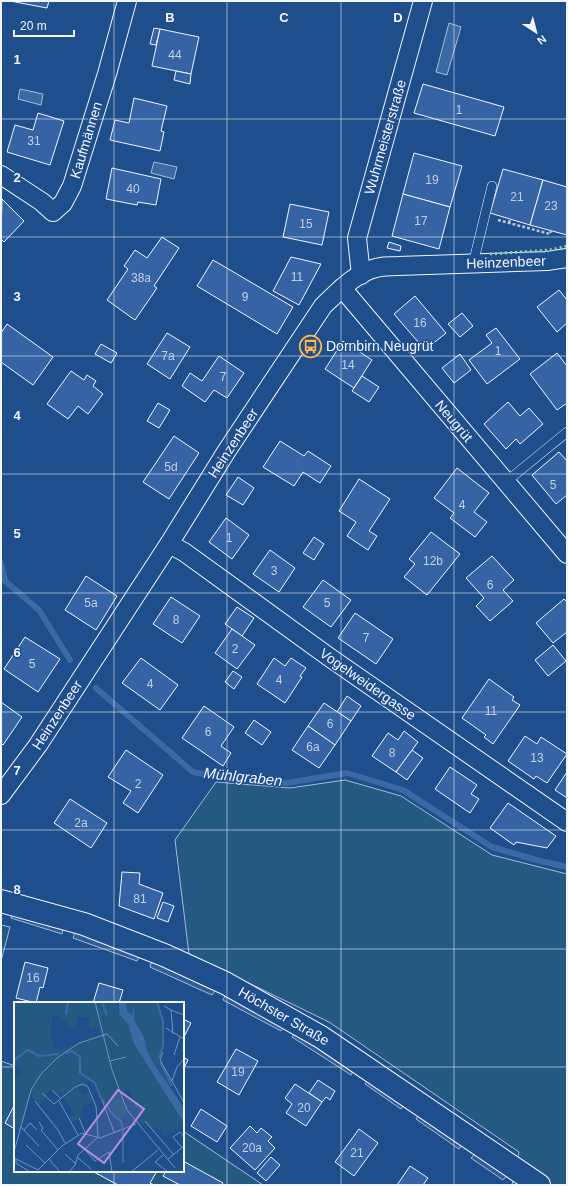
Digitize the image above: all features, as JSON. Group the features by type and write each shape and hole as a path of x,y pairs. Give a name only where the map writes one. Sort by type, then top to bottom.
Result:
{"main road":[{"name":"Höchster Straße","path":"1,901 84,924 164,955 225,983 322,1036 539,1185"}],"street":[{"name":"Kaufmännen","path":"1,175 42,202 53,212 63,203 72,186 107,74 127,1"},
{"name":"Wuhrmeisterstraße","path":"361,275 357,238 423,1"},
{"name":"Heinzenbeer","path":"1,795 38,745 169,544 226,452 323,306 342,288 361,275 376,268 547,261 567,258"},
{"name":"Neugrüt","path":"342,288 567,554"},
{"name":"Vogelweidergasse","path":"169,544 184,552 323,652 567,822"}],"lane":[{"path":"472,264 492,186"},
{"path":"506,482 567,432"}],"path":[{"path":"493,219 550,234 551,230"},
{"path":"509,223 510,219"}],"shaded area":[{"path":"449,23 461,27 447,75 436,72"},
{"path":"20,89 43,94 41,105 18,99"},
{"path":"154,162 177,167 174,179 151,173"},
{"path":"345,780 401,796 492,855 567,874 567,1185 512,1185 519,1152 329,1022 189,954 175,840 216,782 290,788"},
{"path":"12,912 63,928 62,934 11,918"},
{"path":"1,925 10,927 1,961"},
{"path":"75,932 140,955 137,961 73,938"},
{"path":"152,960 216,989 212,995 150,967"},
{"path":"226,994 284,1025 281,1031 223,1000"},
{"path":"296,1031 354,1069 351,1075 292,1037"},
{"path":"1,1061 14,1066 14,1172 184,1172 184,1132 263,1185 1,1185"},
{"path":"369,1078 405,1104 401,1109 365,1084"},
{"path":"419,1114 463,1144 459,1149 416,1119"},
{"path":"476,1153 507,1175 503,1180 471,1158"}],"building":[{"path":"10,1 49,1 47,8"},
{"path":"154,28 160,29 156,45 150,44"},
{"path":"160,29 199,37 191,74 152,66"},
{"path":"176,71 191,74 190,84 174,80"},
{"path":"423,84 504,107 495,136 414,113"},
{"path":"134,98 167,106 161,131 164,132 160,151 110,140 115,120 129,123"},
{"path":"38,113 64,121 50,165 7,152 15,125 33,130"},
{"path":"414,153 462,166 450,207 403,194"},
{"path":"112,168 161,179 156,205 138,202 137,205 106,199"},
{"path":"503,169 543,180 530,225 490,213"},
{"path":"543,180 567,187 567,235 530,225"},
{"path":"403,194 450,207 439,249 392,236"},
{"path":"2,199 24,221 4,242 1,239"},
{"path":"290,204 329,212 322,245 283,237"},
{"path":"162,237 179,248 154,286 157,288 135,320 107,300 128,269 124,266 135,250 147,258"},
{"path":"389,242 401,246 400,251 387,248"},
{"path":"291,257 321,264 299,305 273,291"},
{"path":"213,260 293,307 277,334 197,286"},
{"path":"559,290 567,300 567,323 557,332 537,307"},
{"path":"415,296 446,333 425,350 394,314"},
{"path":"462,313 473,326 460,337 448,324"},
{"path":"7,324 53,357 33,385 1,362 1,333"},
{"path":"496,328 520,359 487,384 469,360 492,343 486,335"},
{"path":"167,333 190,347 170,379 147,364"},
{"path":"343,341 372,360 354,388 325,369"},
{"path":"101,344 117,353 111,363 95,354"},
{"path":"557,353 567,366 567,403 557,410 530,374"},
{"path":"460,354 471,370 454,383 442,368"},
{"path":"219,356 244,373 227,398 214,390 205,402 182,386 190,373 202,381"},
{"path":"71,371 84,380 87,375 96,381 93,386 103,394 88,414 78,406 68,419 47,404"},
{"path":"362,376 379,387 369,402 352,391"},
{"path":"508,402 520,416 529,408 543,424 520,444 516,439 506,449 484,424"},
{"path":"158,403 170,410 159,428 147,421"},
{"path":"174,436 199,453 169,499 143,482"},
{"path":"280,441 304,456 308,451 331,466 320,483 303,472 294,486 263,467"},
{"path":"559,452 567,461 567,495 556,504 532,475"},
{"path":"457,468 489,493 474,512 487,522 475,537 450,518 454,513 434,498"},
{"path":"238,477 254,488 243,505 226,495"},
{"path":"359,479 390,499 369,531 377,536 368,550 347,536 356,522 339,511"},
{"path":"226,518 249,535 232,559 209,542"},
{"path":"431,532 460,554 427,595 404,577 415,564 409,559"},
{"path":"314,537 324,544 314,560 303,553"},
{"path":"270,550 295,568 279,592 253,574"},
{"path":"492,556 514,580 503,590 513,601 490,621 476,606 484,598 466,578"},
{"path":"86,576 117,596 96,630 65,610"},
{"path":"323,580 351,600 331,627 303,607"},
{"path":"171,597 200,616 182,643 153,624"},
{"path":"564,599 567,602 567,632 553,643 536,623"},
{"path":"237,607 254,618 242,636 225,624"},
{"path":"355,613 393,639 376,664 338,638"},
{"path":"232,629 255,645 237,669 215,653"},
{"path":"25,637 60,659 38,692 4,669"},
{"path":"553,645 566,661 548,676 535,660"},
{"path":"141,658 178,685 160,710 122,683"},
{"path":"274,658 285,666 291,658 306,668 300,676 302,677 285,703 257,684"},
{"path":"233,671 242,677 234,689 225,682"},
{"path":"489,679 514,697 512,700 520,705 493,744 484,737 486,735 462,718"},
{"path":"347,696 361,706 351,721 337,712"},
{"path":"1,702 22,717 3,745 1,743"},
{"path":"324,703 351,721 335,745 308,726"},
{"path":"204,706 234,727 221,746 231,753 223,766 182,738"},
{"path":"254,720 271,732 262,745 245,733"},
{"path":"308,726 335,745 319,768 292,750"},
{"path":"404,731 418,742 396,772 372,756 388,733 398,740"},
{"path":"525,736 537,744 541,737 567,754 547,783 536,776 534,779 508,761"},
{"path":"126,750 163,775 138,813 123,803 131,791 108,777"},
{"path":"412,750 423,758 407,780 396,772"},
{"path":"450,767 477,785 471,794 479,799 470,813 435,789"},
{"path":"567,772 567,798 555,790"},
{"path":"70,799 107,823 91,848 54,823"},
{"path":"508,803 556,836 547,848 516,842 514,845 490,828"},
{"path":"122,872 140,873 139,884 163,893 154,919 119,906"},
{"path":"163,902 174,906 168,922 157,918"},
{"path":"25,962 48,968 43,988 40,987 36,1002 16,998"},
{"path":"99,983 123,990 119,1002 93,1002"},
{"path":"184,1020 191,1023 184,1037"},
{"path":"236,1049 258,1061 239,1095 217,1082"},
{"path":"184,1058 188,1060 184,1068"},
{"path":"318,1080 335,1091 330,1100 326,1097 322,1102 309,1093"},
{"path":"295,1084 322,1102 306,1126 286,1113 292,1104 285,1098"},
{"path":"14,1106 14,1128 5,1123"},
{"path":"201,1109 227,1126 217,1142 191,1126"},
{"path":"250,1126 257,1133 261,1128 272,1137 268,1141 275,1148 255,1170 230,1148"},
{"path":"359,1129 378,1143 354,1176 335,1162"},
{"path":"271,1157 280,1165 266,1181 257,1173"},
{"path":"184,1162 223,1183 222,1185 180,1185 163,1176 165,1172 184,1172"},
{"path":"410,1166 428,1178 423,1185 397,1185"},
{"path":"94,1172 156,1172 150,1183 154,1185 118,1185"}],"waterway":[{"name":"Mühlgraben","path":"1,563 5,581 39,610 70,660"},
{"name":"Mühlgraben","path":"96,688 193,772 213,776 237,777 287,783 347,773 403,790 492,847 536,860 567,867"}],"hedge":[{"path":"490,254 550,250 567,246"}],"place":[{"name":"Dornbirn Neugrüt","path":"311,346"}]}
